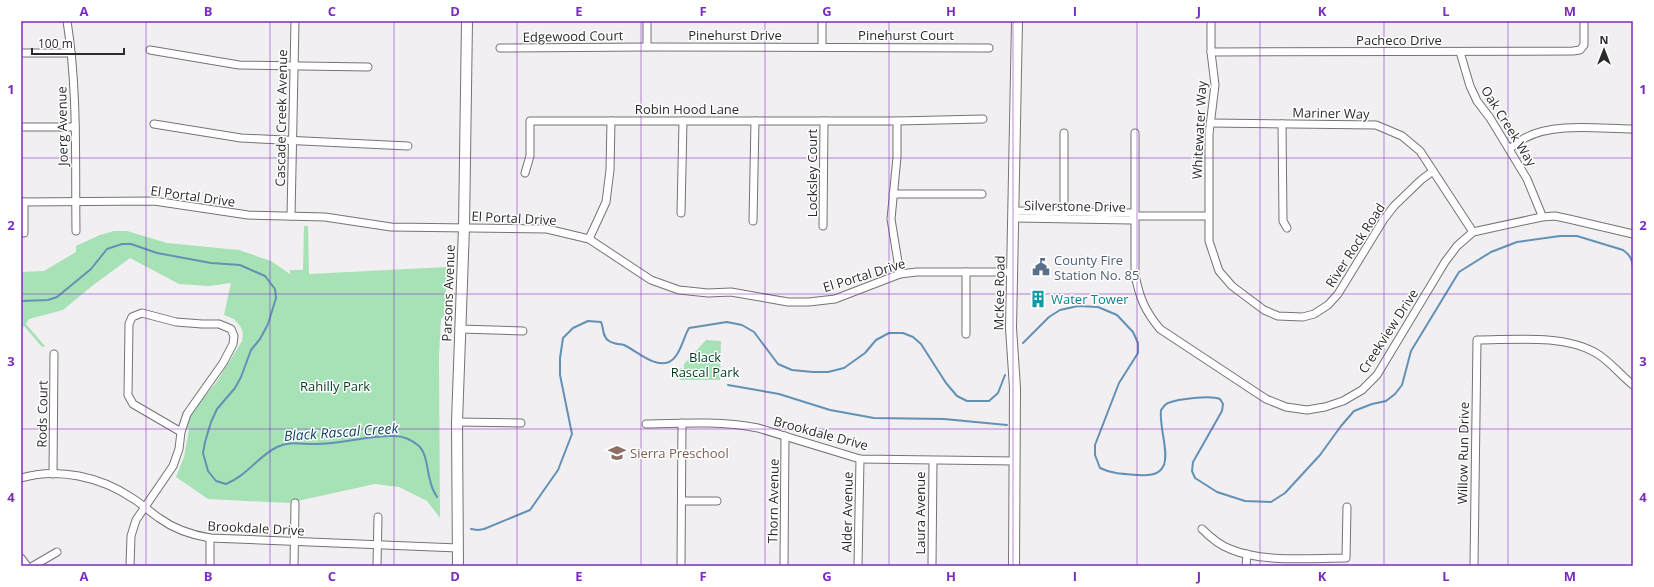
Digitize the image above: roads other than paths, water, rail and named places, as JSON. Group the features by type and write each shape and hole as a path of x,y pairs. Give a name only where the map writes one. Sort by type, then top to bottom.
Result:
{"street":[{"name":"Joerg Avenue","path":"67,21 71,53 75,126 76,231"},
{"name":"Cascade Creek Avenue","path":"291,216 294,21"},
{"name":"Parsons Avenue","path":"458,566 457,422 464,227 467,21"},
{"path":"647,21 647,47"},
{"path":"822,21 822,47"},
{"name":"McKee Road","path":"1014,566 1015,388 1011,328 1017,21"},
{"name":"Whitewater Way","path":"1208,216 1210,123 1215,85 1211,52 1211,21"},
{"name":"Pacheco Drive","path":"1211,52 1573,51 1580,50 1584,45 1584,21"},
{"name":"Pinehurst Drive","path":"647,47 822,47"},
{"name":"Edgewood Court","path":"500,48 647,47"},
{"name":"Pinehurst Court","path":"822,47 989,48"},
{"path":"150,50 239,65 368,67"},
{"name":"Oak Creek Way","path":"1460,52 1470,86 1477,101 1490,118 1527,179 1541,212"},
{"path":"21,53 71,53"},
{"name":"Robin Hood Lane","path":"525,173 530,156 530,121 897,121 983,119"},
{"path":"589,239 606,202 610,170 611,121"},
{"path":"681,213 683,121"},
{"path":"753,221 754,121"},
{"name":"Locksley Court","path":"823,226 824,121"},
{"path":"897,121 897,158 891,219 900,274"},
{"name":"Mariner Way","path":"1210,123 1376,126 1402,136 1420,151 1473,232"},
{"path":"154,124 241,138 408,146"},
{"path":"1282,124 1283,221 1287,228"},
{"path":"21,127 75,126"},
{"path":"1509,149 1525,138 1562,128 1633,128"},
{"path":"1064,133 1064,215"},
{"name":"Creekview Drive","path":"1135,133 1135,274 1138,292 1148,314 1160,329 1266,399 1286,407 1307,410 1325,407 1344,401 1362,390 1377,375 1445,262 1457,246 1473,232 1519,221 1555,216 1633,234"},
{"name":"River Rock Road","path":"1208,216 1209,241 1218,271 1232,286 1264,310 1278,316 1303,317 1314,314 1328,306 1338,294 1384,219 1394,206 1421,180 1433,171"},
{"path":"893,194 982,194"},
{"name":"El Portal Drive","path":"22,202 154,201 248,215 344,219 391,227 547,229 589,239 651,280 679,290 708,293 731,292 788,302 809,302 835,299 900,274 927,271 1012,272"},
{"path":"22,202 24,233"},
{"name":"Silverstone Drive","path":"1013,214 1064,215 1132,213 1136,216 1208,216"},
{"path":"966,272 966,334"},
{"path":"130,566 131,536 133,527 173,466 179,449 184,421 192,405 216,375 233,344 234,336 230,329 219,324 176,322 142,312 132,316 129,324 128,395 133,404 181,432"},
{"path":"460,329 523,331"},
{"name":"Willow Run Drive","path":"1474,566 1477,340 1556,341 1577,344 1592,351 1605,360 1633,385"},
{"name":"Rods Court","path":"53,474 54,354"},
{"path":"457,422 521,423"},
{"path":"681,566 683,501 682,423"},
{"name":"Brookdale Drive","path":"646,424 729,423 758,428 860,459 1015,461"},
{"name":"Thorn Avenue","path":"784,566 786,436"},
{"name":"Alder Avenue","path":"858,566 860,459"},
{"name":"Laura Avenue","path":"932,566 933,461"},
{"name":"Brookdale Drive","path":"21,478 53,474 82,477 104,483 132,497 159,518 175,527 198,536 210,538 377,546 458,548"},
{"path":"683,501 717,501"},
{"path":"294,566 295,503"},
{"path":"1202,529 1214,540 1229,549 1247,554 1270,558 1346,558 1347,507"},
{"path":"377,566 378,517"},
{"path":"210,538 210,566"},
{"path":"33,566 57,552"},
{"path":"1246,566 1247,554"},
{"path":"21,558 27,566"}],"waterway":[{"name":"Black Rascal Creek","path":"1023,343 1049,317 1060,310 1078,306 1098,307 1117,315 1133,332 1138,343 1138,353 1119,383 1095,445 1095,455 1100,468 1114,473 1139,475 1152,474 1161,470 1165,463 1161,410 1167,404 1186,399 1209,397 1215,398 1220,399 1223,404 1222,411 1193,462 1192,471 1195,478 1217,492 1245,501 1271,502 1285,493 1320,455 1354,411 1372,404 1386,401 1395,394 1402,385 1411,351 1459,272 1491,252 1517,242 1560,236 1577,236 1623,250 1630,257 1633,267"},
{"name":"Black Rascal Creek","path":"21,301 48,300 57,297 91,269 107,249 122,244 131,244 157,253 211,263 240,265 265,276 275,289 276,298 268,324 260,339 251,350 241,377 235,388 217,409 211,422 203,453 208,471 216,481 226,484 240,476 270,451 281,445 295,443 323,444 374,437 397,436 410,440 422,449 431,484 437,497"},
{"name":"Black Rascal Creek","path":"471,529 484,529 530,510 558,470 572,434 560,375 560,358 563,338 573,328 588,321 601,322 604,335 611,342 624,345 657,363 669,362 673,360 679,352 689,328 727,322 742,325 754,332 778,364 792,370 828,372 844,368 865,353 876,340 889,333 903,333 913,337 921,344 946,383 957,396 967,401 989,401 998,393 1005,375"},
{"path":"728,385 779,394 830,410 874,418 944,419 1007,425"}],"place":[{"name":"County Fire Station No. 85","path":"1041,267"},
{"name":"Water Tower","path":"1038,299"},
{"name":"Sierra Preschool","path":"617,453"}],"park label":[{"name":"Black Rascal Park","path":"705,364"},
{"name":"Rahilly Park","path":"335,386"}]}
